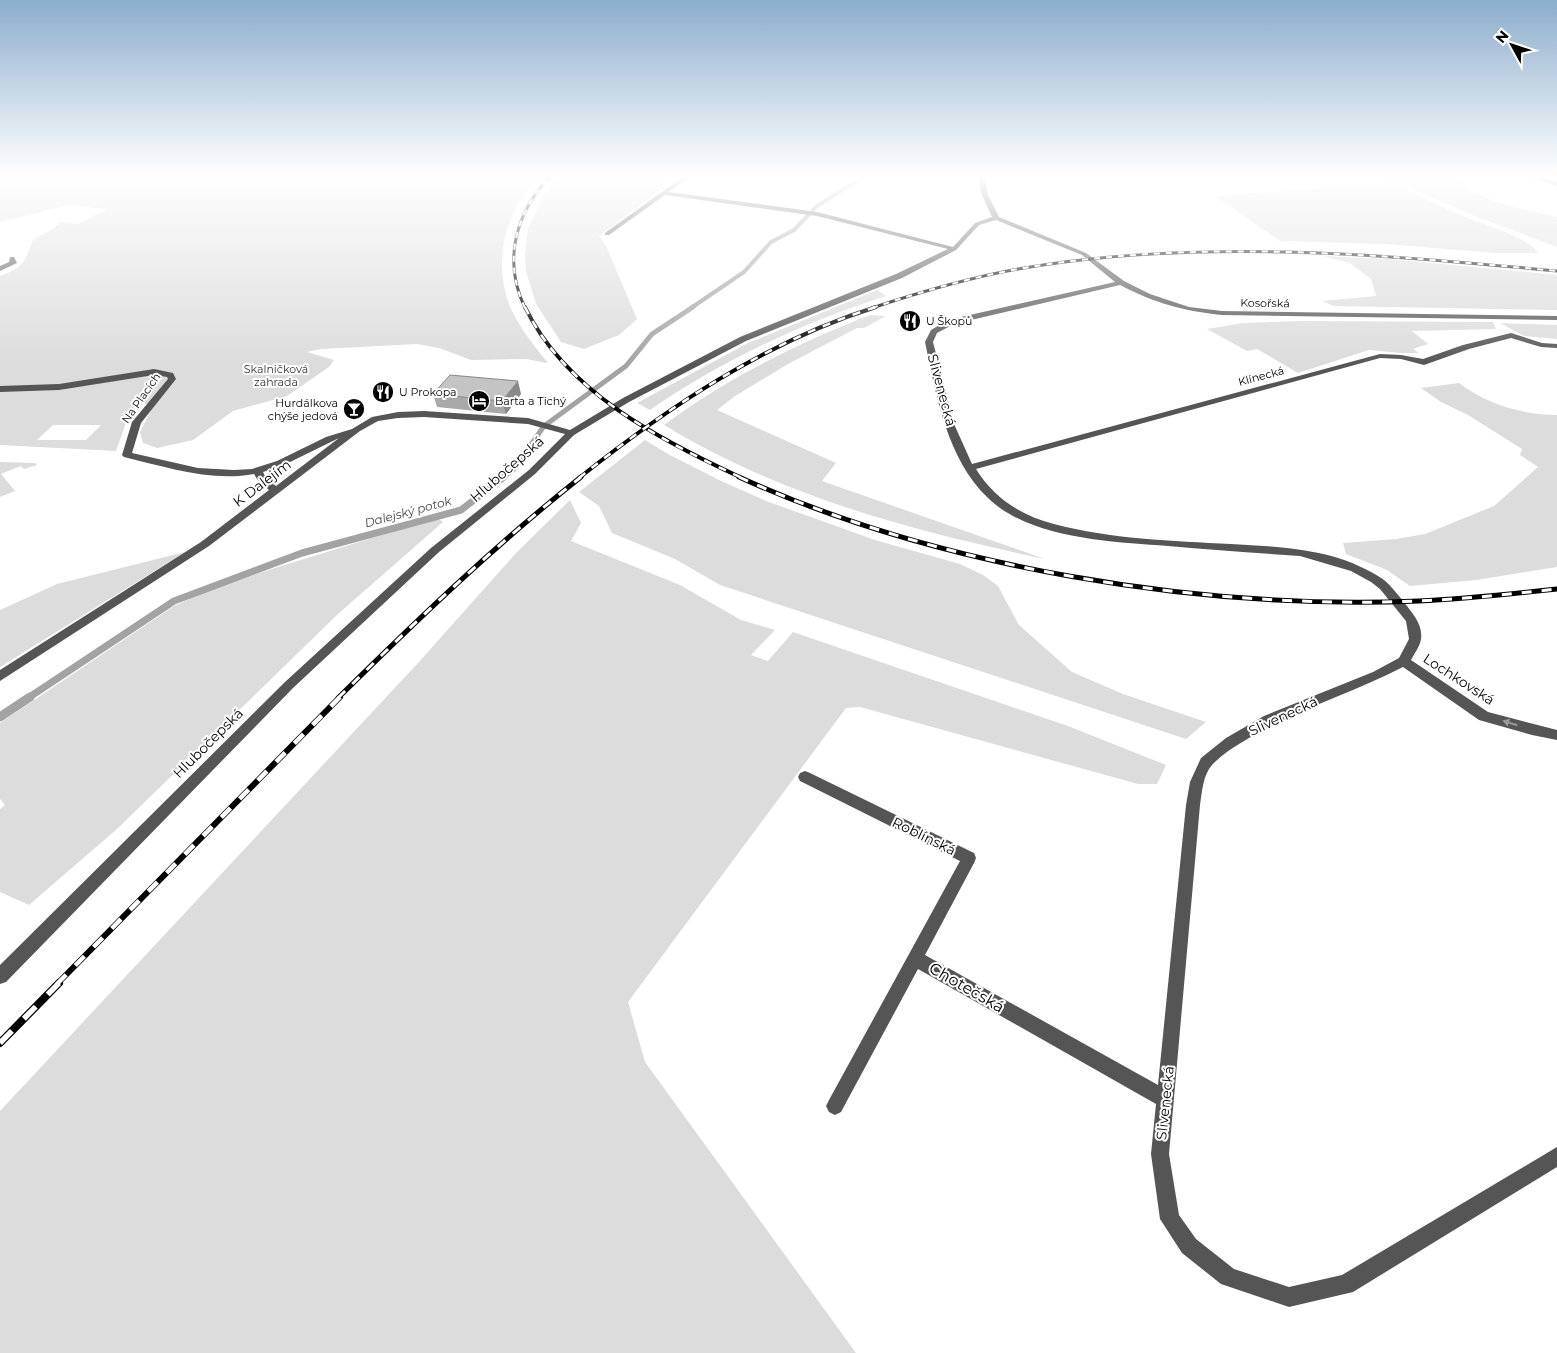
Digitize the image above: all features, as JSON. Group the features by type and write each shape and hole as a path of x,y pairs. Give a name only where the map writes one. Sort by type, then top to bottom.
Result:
{"street":[{"path":"915,239 954,249"},
{"name":"Hlubočepská","path":"0,976 289,685 435,550 532,472 570,433 626,400 743,339 899,276 954,249 963,239"},
{"name":"Kosořská","path":"1048,239 1084,254 1121,283 1164,303 1207,312 1557,318"},
{"path":"0,269 13,263 12,258"},
{"name":"Slivenecká","path":"1121,283 951,322 934,332 929,342 951,428 971,467 992,496 1010,510 1064,530 1100,538 1300,552 1326,558 1355,568 1384,586 1412,620 1415,639 1404,661 1377,676 1269,720 1231,742 1206,762 1197,782 1192,805 1160,1154 1170,1219 1189,1246 1228,1276 1289,1297 1346,1285 1557,1156"},
{"name":"Klínecká","path":"971,467 1380,356 1401,357 1424,362 1466,347 1511,335 1541,345 1557,346"},
{"name":"Na Placích","path":"0,389 59,387 164,372 170,375 172,379 137,422 127,455 209,473 224,474 258,470 286,461 336,435 357,429"},
{"name":"K Dalejím","path":"0,676 206,544 357,429 375,420 398,415 424,414 528,421 570,433"},
{"path":"258,470 260,477 276,492"},
{"name":"Lochkovská","path":"1404,661 1484,716 1557,735"},
{"name":"Roblínská","path":"805,777 969,858 915,958"},
{"name":"Chotečská","path":"835,1106 915,958 1166,1100"}],"green space":[{"name":"Skalničková zahrada","path":"505,239 502,273 511,309 528,337 548,363 526,359 471,360 439,348 417,344 321,349 307,352 334,360 329,367 287,396 233,411 193,440 157,448 143,443 140,432 155,403 138,405 127,420 116,451 0,445 0,276 19,267 25,259 33,240","holes":["53,425 101,425 86,440 37,440"]},
{"path":"527,239 601,239 606,246 637,319 619,335 584,349 561,342 536,304 526,271"},
{"path":"1277,239 1521,239 1539,253 1495,253 1386,244 1280,241"},
{"path":"1536,239 1557,239 1557,247"},
{"path":"1323,256 1389,259 1557,275 1557,310 1334,306 1322,301 1376,296 1371,279 1350,263"},
{"path":"877,290 886,296 824,318 764,344 706,375 650,410 637,403 748,343"},
{"path":"870,315 886,316 864,328 857,328 788,364 735,396 717,410 836,463 822,481 1045,559 946,536 848,508 754,472 708,450 664,425 713,392 763,363"},
{"path":"1301,321 1493,322 1496,329 1412,331 1428,344 1413,349 1419,353 1369,350 1298,373 1257,349 1247,351 1207,329 1243,323"},
{"path":"1500,323 1557,325 1557,339 1524,336"},
{"path":"1459,383 1481,397 1505,407 1531,413 1557,415 1557,567 1476,580 1410,586 1387,570 1346,554 1343,543 1396,539 1425,534 1494,506 1538,467 1520,455 1522,449 1468,415 1441,402 1421,388"},
{"path":"645,440 719,480 766,501 875,540 960,564 983,575 998,586 1019,625 1072,672 1123,694 1206,722 1186,739 720,585 675,559 612,533 599,506 579,492"},
{"path":"0,462 35,463 37,465 24,469 21,466 1,474 15,491 0,497"},
{"path":"570,500 581,523 571,541 680,585 741,620 775,630 751,655 768,661 793,632 1068,726 1166,765 1157,784 1138,784 860,707 846,708 628,1002 645,1062 856,1353 0,1353 0,1111 418,663 517,552"},
{"path":"437,518 443,522 338,614 117,829 29,905 0,892 0,809 5,805 0,799 0,723 174,606 207,591 278,567"},
{"path":"185,552 0,667 0,610 57,584"}],"building":[{"path":"450,375 518,381 502,401 433,394"}],"waterway":[{"name":"Dalejský potok","path":"691,308 744,272 771,242 776,239"},
{"name":"Dalejský potok","path":"502,478 514,469 544,426 626,366 652,334 693,307"},
{"name":"Dalejský potok","path":"28,698 174,601 302,553 461,510 504,477"},
{"name":"Dalejský potok","path":"0,717 30,697"}],"railway":[{"path":"516,239 514,272 525,308"},
{"path":"872,308 944,286 1018,269 1085,259 1152,254 1287,252 1422,259 1557,271"},
{"path":"525,307 543,337 565,364 590,388 645,428"},
{"path":"645,428 683,402 758,357 836,321 876,307"},
{"path":"579,478 645,428"},
{"path":"645,428 742,478"},
{"path":"338,698 457,584 518,529 581,477"},
{"path":"739,477 817,509 899,536 984,559 1160,590 1248,598 1335,602 1419,601 1557,589"},
{"path":"57,984 340,697"},
{"path":"0,1043 59,983"}],"place":[{"name":"U Škopů","path":"910,321"},
{"name":"U Prokopa","path":"383,392"},
{"name":"Barta a Tichý","path":"479,401"},
{"name":"Hurdálkova chýše jedová","path":"354,409"}]}
